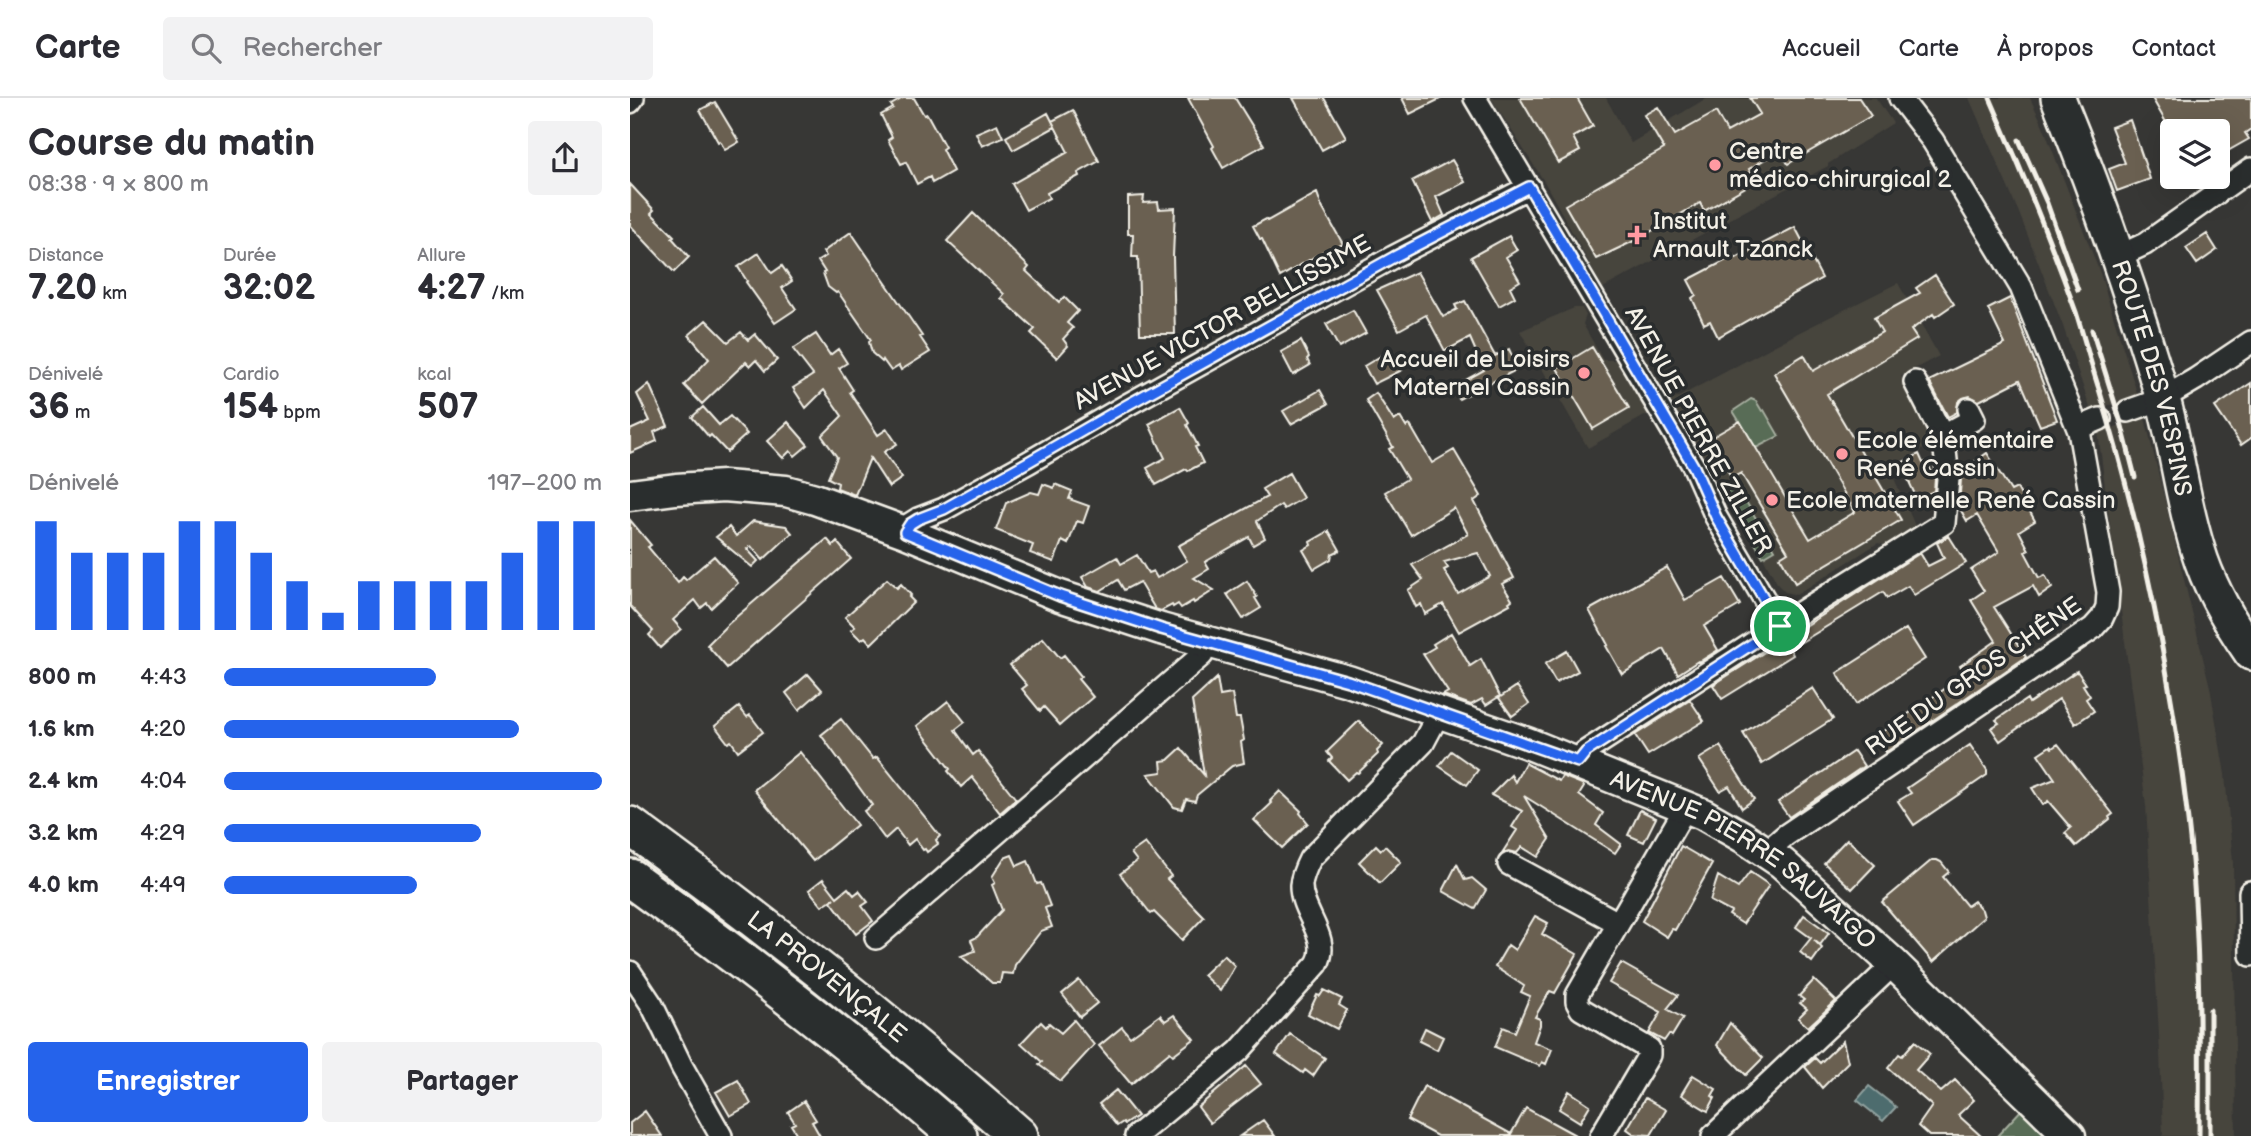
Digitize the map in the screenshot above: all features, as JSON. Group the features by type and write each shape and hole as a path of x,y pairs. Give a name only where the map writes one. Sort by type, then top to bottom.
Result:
{"highway":[{"name":"LA PROVENÇALE","path":"630,826 848,991 1019,1136"},
{"name":"LA PROVENÇALE","path":"630,878 836,1033 958,1136"}],"main road":[{"name":"ROUTE DES VESPINS","path":"2058,98 2117,257 2162,398 2198,550 2211,586 2246,635"},
{"name":"AVENUE PIERRE SAUVAIGO","path":"630,495 724,486 760,488 815,499 1060,596 1207,642 1348,681 1578,762 1686,807 1725,826 1782,863 1894,964 2070,1136"}],"street":[{"path":"630,102 633,98"},
{"name":"AVENUE PIERRE ZILLER","path":"1475,98 1694,467 1716,517 1785,622"},
{"name":"RUE DU GROS CHÊNE","path":"1766,852 1786,835 2093,628 2107,607 2108,592 2079,431 2021,288 1933,141 1900,98"},
{"path":"2117,257 2144,244 2251,169"},
{"name":"AVENUE VICTOR BELLISSIME","path":"916,537 933,526 944,509 1394,257 1529,187"},
{"path":"2128,411 2162,398 2196,379 2251,342"},
{"path":"1915,382 1939,429 1946,434"},
{"path":"1578,762 1586,752 1785,622 1944,523 1948,479 1944,441 1946,434 1974,419 1969,409"},
{"path":"2079,431 2100,419"},
{"path":"876,938 1202,655 1207,642"},
{"path":"1136,1136 1239,1051 1317,964 1321,956 1321,945 1303,900 1301,886 1310,859 1423,743 1439,713"},
{"path":"1601,1136 1649,1055 1649,1049 1645,1044 1581,1009 1577,995 1686,807"},
{"path":"1509,864 1618,923"},
{"path":"2250,892 2251,955"},
{"path":"1713,1136 1894,964"},
{"path":"630,972 662,1022 682,1067 720,1136"}],"shaded area":[{"name":"Institut Arnault Tzanck","path":"1491,98 1606,98 1631,143 1707,98 1876,98 1893,123 1828,166 1603,288 1545,183"},
{"path":"1969,98 2030,98 2100,273 2138,396 2091,411 2063,326 2019,213"},
{"path":"1898,283 1939,356 1901,376 1935,443 1889,467 1917,530 1903,532 1901,540 1890,547 1878,543 1796,595 1785,592 1778,585 1763,557 1774,550 1736,485 1725,492 1671,401"},
{"name":"Accueil de Loisirs Maternel Cassin","path":"1574,308 1582,308 1586,315 1583,324 1603,360 1616,360 1648,414 1588,448 1520,331"},
{"path":"2145,418 2210,687 2225,774 2233,862 2236,1136 2163,1136 2146,806 2098,432"}],"green space":[{"path":"1751,399 1764,410 1779,436 1756,448 1733,411"},
{"path":"1736,485 1775,550 1763,557 1725,492"},
{"path":"2024,1107 2052,1136 1997,1136"}],"water":[{"path":"1869,1086 1896,1107 1883,1121 1857,1100"}],"building":[{"path":"903,98 914,98 924,115 927,114 945,147 942,149 953,171 932,183 930,177 917,184 906,162 901,164 888,140 892,137 881,115"},
{"path":"1188,98 1235,98 1264,145 1223,168"},
{"path":"1293,98 1324,98 1346,137 1322,150"},
{"path":"1402,98 1442,98 1410,114"},
{"path":"1520,98 1577,98 1593,126 1573,137 1580,151 1558,163"},
{"path":"1750,98 1859,98 1871,116 1788,164 1780,150 1749,169 1756,181 1704,211 1700,203 1636,240 1596,259 1565,205 1664,149 1644,115 1658,107 1675,135 1716,112 1727,132 1760,114"},
{"path":"2152,98 2251,98 2251,129 2245,133 2249,139 2230,150 2230,119 2164,119"},
{"path":"715,102 739,142 725,150 700,110"},
{"path":"1073,110 1099,161 1078,173 1079,176 1047,193 1049,198 1026,210 1012,184 1068,152 1052,121"},
{"path":"1048,113 1055,127 1013,150 1006,137"},
{"path":"2130,120 2150,179 2117,191 2109,169 2125,163 2111,127"},
{"path":"997,124 1003,137 982,146 976,133"},
{"path":"1452,160 1465,182 1436,197 1444,215 1432,222 1412,181"},
{"path":"630,184 654,210 651,213 674,236 672,238 689,257 674,272 630,225"},
{"path":"1317,193 1343,244 1329,251 1328,249 1280,277 1253,226"},
{"path":"1144,196 1143,203 1158,202 1159,209 1175,208 1175,334 1140,334 1138,257 1132,257 1133,234 1128,234 1128,197"},
{"path":"973,213 1029,267 1026,271 1059,302 1064,297 1078,311 1067,323 1073,328 1063,339 1068,346 1057,358 1031,333 1035,329 1001,298 1004,294 947,241"},
{"path":"1795,227 1822,278 1718,337 1710,321 1704,324 1692,298 1696,295 1688,280"},
{"path":"851,232 922,336 920,337 930,352 901,370 899,366 891,371 883,360 882,362 872,353 869,342 871,340 838,292 828,287 823,273 825,272 818,261 826,256 823,252"},
{"path":"2207,234 2217,250 2197,264 2186,248"},
{"path":"1509,236 1517,250 1506,257 1520,281 1510,287 1515,297 1499,306 1471,257"},
{"path":"759,253 772,273 782,266 792,281 782,288 796,309 775,323 738,267"},
{"path":"1417,272 1443,317 1457,309 1455,305 1465,301 1495,356 1509,349 1518,369 1459,399 1453,387 1484,370 1470,338 1445,351 1426,315 1399,330 1377,290"},
{"path":"1935,275 1954,304 1935,317 1933,314 1911,330 1917,339 1827,394 1901,520 1795,583 1780,557 1788,552 1741,473 1732,478 1709,439 1740,421 1810,539 1855,512 1774,373 1804,355 1813,371 1882,332 1874,318 1920,293 1916,288"},
{"path":"2010,298 2057,420 2040,426 2020,380 1979,401 1970,396 1963,398 1958,402 1957,412 1948,417 1929,381 2005,344 1988,309"},
{"path":"1353,310 1366,333 1339,348 1326,324"},
{"path":"706,320 728,342 741,332 748,340 755,334 777,360 765,371 756,360 750,366 746,362 702,404 684,385 709,359 689,335"},
{"path":"816,334 830,355 838,349 847,363 839,368 853,390 850,392 878,435 887,429 897,444 884,452 902,478 889,487 870,458 855,495 837,488 838,483 828,478 837,457 822,436 842,416 824,390 806,408 793,388 813,375 793,349"},
{"path":"1301,341 1310,365 1293,375 1281,352"},
{"path":"1592,347 1629,408 1593,429 1557,368"},
{"path":"1391,350 1402,370 1374,384 1364,366"},
{"path":"2251,383 2251,438 2241,445 2215,407"},
{"path":"649,384 668,426 654,432 657,441 630,453 630,430 650,421 637,394"},
{"path":"1320,390 1328,404 1291,424 1283,411"},
{"path":"1376,393 1394,421 1400,417 1406,427 1410,425 1432,463 1454,450 1481,496 1474,501 1514,578 1502,584 1512,600 1510,604 1459,632 1443,604 1425,614 1421,604 1416,607 1408,590 1423,580 1412,565 1468,534 1454,508 1411,535 1385,492 1407,479 1389,449 1393,447 1366,400","holes":["1478,553 1490,576 1458,594 1444,570 1448,568 1444,562"]},
{"path":"703,407 719,425 730,416 747,434 727,452 711,435 709,437 692,417"},
{"path":"1180,407 1189,423 1187,425 1203,463 1156,485 1147,468 1165,458 1149,424"},
{"path":"788,422 808,445 795,456 790,451 783,458 767,441"},
{"path":"1987,453 2011,491 2017,488 2035,521 2019,531 2029,550 2025,552 2039,578 2045,575 2052,588 2039,597 2033,586 1994,607 2026,657 1886,752 1876,736 1965,675 1960,666 1996,641 1971,600 1984,591 1971,570 1999,552 1977,515 1967,521 1959,507 1961,479 1970,473 1967,467"},
{"path":"1919,454 1923,463 1927,462 1935,479 1934,491 1917,499 1903,462"},
{"path":"1289,473 1303,498 1284,509 1281,505 1257,521 1265,538 1253,545 1249,537 1205,562 1209,569 1194,578 1214,590 1194,603 1193,601 1181,608 1178,604 1173,607 1172,605 1161,611 1155,609 1139,582 1124,590 1118,580 1100,591 1088,587 1082,577 1117,557 1121,564 1137,555 1148,573 1153,571 1157,578 1187,561 1178,546 1267,497 1262,489"},
{"path":"1043,484 1054,488 1055,484 1072,491 1069,499 1089,506 1083,523 1077,521 1068,544 1062,541 1054,562 1030,553 1033,545 996,530 1006,503 1031,492 1039,494"},
{"path":"630,520 678,583 683,577 686,580 714,556 738,583 711,608 707,603 701,608 695,600 673,620 681,629 660,648 649,635 653,631 630,606"},
{"path":"753,521 786,526 792,533 763,560 751,546 747,549 758,561 752,567 716,537 729,527 736,536"},
{"path":"1329,531 1340,550 1314,569 1303,550 1311,545 1310,542"},
{"path":"1949,536 1966,563 1914,595 1908,586 1887,598 1883,592 1790,649 1793,655 1722,699 1713,685 1920,553 1928,566 1944,558 1937,543"},
{"path":"827,539 833,546 837,542 851,559 727,668 707,645"},
{"path":"1667,567 1685,600 1724,578 1740,605 1704,626 1718,650 1699,662 1678,674 1664,649 1622,674 1589,610"},
{"path":"887,579 897,588 901,584 914,602 871,644 865,637 861,640 851,630 855,627 845,617"},
{"path":"1247,581 1261,608 1243,619 1227,594"},
{"path":"1906,629 1925,659 1856,704 1837,673"},
{"path":"1451,633 1470,666 1481,659 1500,696 1486,705 1482,699 1471,705 1443,695 1448,692 1423,654"},
{"path":"1043,638 1060,658 1064,655 1081,676 1078,679 1093,697 1060,725 1044,707 1040,711 1022,689 1027,685 1010,665"},
{"path":"1567,651 1578,671 1556,683 1545,664"},
{"path":"2077,671 2086,684 2083,685 2090,696 2086,699 2094,711 2075,724 2059,699 2000,741 1991,728 1999,723 1996,720 2027,699 2029,703"},
{"path":"808,674 822,690 799,710 786,693"},
{"path":"1217,678 1220,696 1232,694 1236,718 1240,718 1244,763 1232,766 1197,795 1195,801 1186,799 1182,809 1174,807 1148,774 1162,772 1161,761 1168,760 1181,748 1204,775 1192,701"},
{"path":"1517,686 1529,704 1512,716 1499,698"},
{"path":"1813,688 1833,719 1762,764 1743,733"},
{"path":"1690,700 1704,721 1648,755 1635,735"},
{"path":"948,701 965,722 955,730 973,755 978,751 1016,799 1000,813 972,777 961,787 917,726"},
{"path":"739,707 747,717 750,715 763,732 738,751 715,726"},
{"path":"841,719 873,759 877,757 940,836 936,840 938,844 927,852 915,839 908,845 896,829 885,839 864,811 872,805 821,735"},
{"path":"1359,721 1383,745 1377,751 1378,754 1347,780 1329,761 1332,758 1327,752"},
{"path":"2058,744 2113,814 2076,846 2065,833 2071,828 2048,801 2043,805 2032,788 2055,779 2038,754"},
{"path":"1970,745 1987,770 1987,775 1914,825 1898,801 1911,793 1907,788"},
{"path":"1720,746 1754,799 1742,808 1729,786 1720,791 1699,759"},
{"path":"1451,751 1478,770 1467,785 1439,766"},
{"path":"1854,751 1864,766 1789,817 1778,802"},
{"path":"800,752 857,825 813,861 754,790"},
{"path":"1525,763 1559,781 1562,776 1582,784 1584,787 1579,795 1603,813 1596,825 1621,844 1615,853 1524,796 1550,839 1538,857 1522,847 1517,853 1502,853 1517,830 1512,827 1522,811 1491,795 1511,775 1515,782"},
{"path":"1280,791 1301,811 1308,823 1282,848 1254,820"},
{"path":"1640,810 1656,818 1644,842 1628,835"},
{"path":"1847,839 1875,865 1852,889 1824,863"},
{"path":"1145,843 1171,876 1167,879 1204,917 1182,940 1154,912 1151,914 1120,874 1137,861 1131,853"},
{"path":"1376,845 1381,850 1385,846 1401,862 1380,883 1359,862"},
{"path":"1681,846 1712,864 1675,930 1672,929 1667,937 1642,921"},
{"path":"1012,855 1017,866 1028,861 1037,884 1041,883 1050,906 1045,908 1052,927 1041,931 1015,965 1013,974 1002,973 1000,983 992,983 961,956 975,951 971,940 1002,910 992,885 995,883 992,877 1004,858"},
{"path":"1932,860 1941,862 1949,872 1943,877 1967,906 1974,901 1984,917 1933,962 1882,902"},
{"path":"1457,864 1465,880 1472,878 1486,890 1475,909 1443,891"},
{"path":"1750,872 1769,885 1743,924 1729,915 1731,912 1710,901 1718,876 1738,888"},
{"path":"823,879 837,897 848,888 854,895 859,891 868,902 862,906 873,921 856,934 831,901 834,898 822,906 809,890"},
{"path":"1804,915 1829,933 1820,945 1814,940 1822,948 1812,962 1800,952 1811,938 1796,927"},
{"path":"1535,916 1548,923 1542,934 1577,954 1555,993 1550,991 1535,1017 1540,1019 1540,1025 1534,1042 1552,1049 1546,1064 1542,1062 1540,1066 1495,1047 1503,1027 1515,1032 1530,996 1521,992 1524,986 1495,967 1508,945 1515,950"},
{"path":"1224,955 1235,966 1220,991 1203,975"},
{"path":"1621,963 1678,995 1667,1009 1683,1018 1672,1036 1669,1034 1664,1041 1649,1033 1661,1012 1609,983"},
{"path":"1079,980 1097,1003 1080,1017 1062,994"},
{"path":"1814,980 1836,1001 1808,1027 1798,1018 1807,1009 1800,1003 1804,1000 1799,996"},
{"path":"1324,990 1342,999 1339,1005 1347,1010 1337,1029 1308,1014 1317,995 1320,996"},
{"path":"1160,1015 1165,1021 1174,1015 1194,1039 1173,1055 1170,1052 1131,1084 1099,1046 1122,1027 1130,1037"},
{"path":"1074,1020 1094,1045 1061,1081 1039,1065 1042,1062 1021,1043 1041,1022 1046,1027 1049,1023 1061,1033"},
{"path":"1730,1023 1763,1058 1746,1075 1717,1045"},
{"path":"1425,1028 1443,1037 1437,1050 1419,1041"},
{"path":"1290,1034 1325,1058 1313,1076 1305,1070 1303,1073 1276,1054"},
{"path":"1843,1041 1848,1062 1822,1088 1805,1067 1815,1058 1820,1063"},
{"path":"1915,1041 1930,1054 1916,1070 1941,1092 1955,1080 1974,1100 1958,1115 1981,1136 1929,1136 1918,1126 1932,1106 1888,1068 1899,1054 1902,1056"},
{"path":"1246,1066 1261,1084 1210,1123 1198,1107"},
{"path":"1693,1075 1716,1089 1712,1096 1715,1098 1708,1111 1681,1095"},
{"path":"738,1080 751,1104 730,1116 716,1092"},
{"path":"1424,1086 1511,1134 1526,1108 1577,1136 1437,1136 1407,1120"},
{"path":"1116,1090 1137,1116 1117,1126 1099,1104"},
{"path":"1569,1091 1590,1105 1580,1122 1559,1109"},
{"path":"1645,1098 1666,1110 1651,1135 1634,1134 1627,1129"},
{"path":"804,1101 816,1120 812,1122 820,1136 798,1136 791,1125 795,1123 788,1112"},
{"path":"645,1111 662,1136 630,1136 630,1123"},
{"path":"1263,1120 1275,1136 1240,1136"}],"railway":[{"path":"1990,98 2076,312 2128,491 2162,647 2191,845 2198,970 2199,1136"},
{"path":"2019,140 2047,203 2078,290"},
{"path":"2092,330 2135,477"},
{"path":"2210,1010 2210,1136"}],"place":[{"name":"Centre médico-chirurgical 2","path":"1715,165"},
{"name":"Institut Arnault Tzanck","path":"1637,235"},
{"name":"Accueil de Loisirs Maternel Cassin","path":"1584,373"},
{"name":"Ecole élémentaire René Cassin","path":"1842,454"},
{"name":"Ecole maternelle René Cassin","path":"1772,500"}],"route":[{"path":"1529,187 1694,467 1716,517 1780,626 1586,752 1578,762 1348,681 1161,629 1060,596 905,532 910,524 918,519 944,509 1394,257 1529,187"}]}
